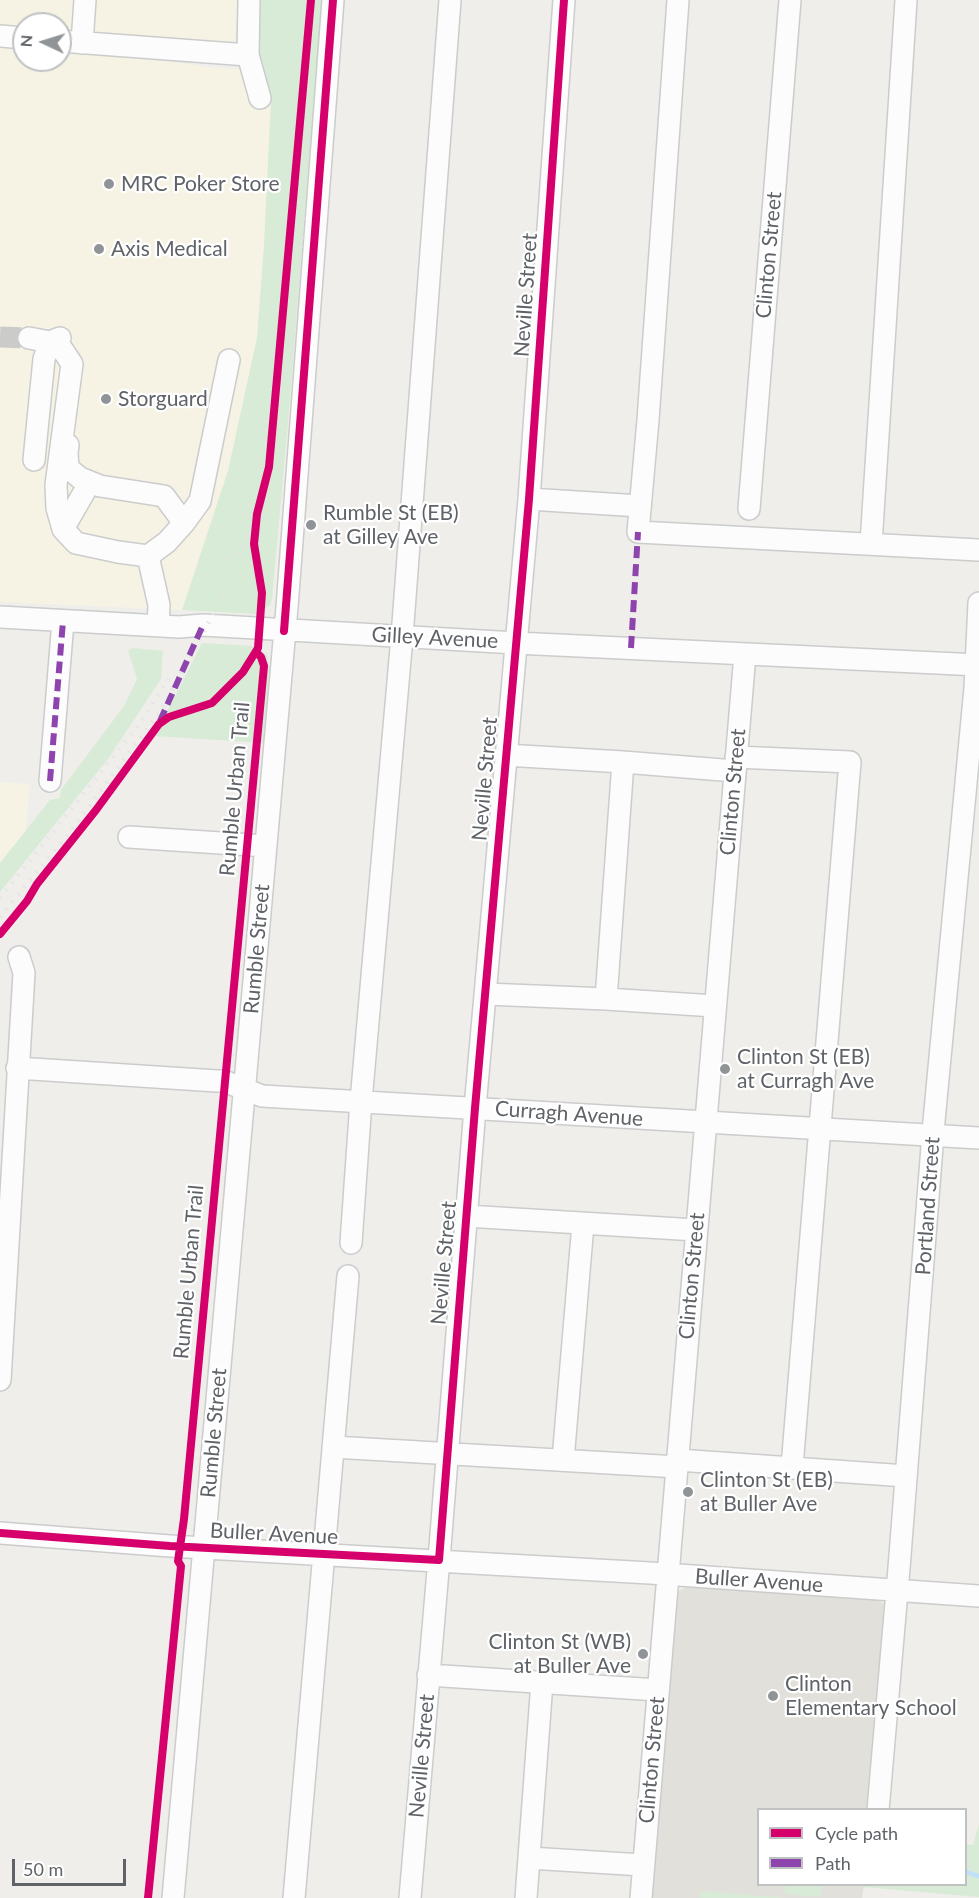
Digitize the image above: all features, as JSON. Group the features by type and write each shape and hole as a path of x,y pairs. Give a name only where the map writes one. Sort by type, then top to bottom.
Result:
{"street":[{"path":"82,43 85,0"},
{"path":"249,0 248,55 260,98"},
{"name":"Rumble Street","path":"173,1898 266,846 333,0"},
{"path":"351,1243 361,1101 402,637 450,0"},
{"name":"Neville Street","path":"410,1898 505,755 529,499 564,0"},
{"path":"678,0 638,531 979,550"},
{"name":"Clinton Street","path":"749,509 790,0"},
{"path":"871,544 906,0"},
{"path":"72,42 248,55"},
{"path":"28,338 50,342 62,349 72,364 56,485 57,508 63,529 76,543 148,556 167,542 200,501 229,360"},
{"path":"34,460 44,359 50,342 60,338 80,354 82,366 67,453 68,468 80,478 100,486 164,496 184,523"},
{"path":"63,529 90,482"},
{"path":"529,499 640,506"},
{"path":"148,556 159,605 158,626"},
{"name":"Portland Street","path":"878,1808 933,1136 977,665 979,603"},
{"name":"Gilley Avenue","path":"0,617 179,627 203,625 284,631 311,630 516,643 977,665"},
{"path":"50,781 63,621"},
{"name":"Clinton Street","path":"641,1898 745,654"},
{"path":"505,755 623,762 736,764 850,762 792,1467"},
{"path":"606,999 623,762"},
{"path":"129,837 266,846"},
{"path":"0,1380 2,1300 24,973 19,957"},
{"path":"486,994 715,1006"},
{"name":"Curragh Avenue","path":"17,1068 217,1081 262,1096 979,1138"},
{"path":"466,1216 696,1230"},
{"path":"563,1460 583,1224"},
{"path":"294,1898 348,1276"},
{"path":"333,1447 563,1460 792,1467 906,1476"},
{"name":"Buller Avenue","path":"0,1533 979,1596"},
{"path":"428,1675 658,1690"},
{"path":"526,1898 542,1682"},
{"path":"529,1858 643,1865"}],"shaded area":[{"path":"0,0 238,0 234,43 72,35 72,12 12,12 12,30 0,30"},
{"path":"0,44 12,45 12,72 72,72 72,50 204,67 260,71 271,102 257,338 228,470 182,610 0,602"},
{"path":"0,782 30,784 25,832 0,863"},
{"name":"Clinton Elementary School","path":"688,1586 871,1598 883,1603 886,1608 870,1808 757,1808 757,1886 864,1886 862,1898 649,1898 677,1595 680,1590"}],"green space":[{"path":"256,0 322,0 272,599 270,605 257,614 182,610 228,471 257,338 271,102 260,71 255,43"},
{"path":"202,643 252,646 267,655 269,671 263,743 155,736"},
{"path":"133,648 163,651 161,679 108,759 0,892 0,863 50,800 60,798 61,790 124,706 137,679 128,650"},
{"path":"979,1824 979,1897 863,1887 967,1886 967,1844 973,1845"},
{"path":"786,1886 822,1886 820,1897 784,1894"},
{"path":"701,1891 713,1892 789,1898 700,1898"}],"waterway":[{"path":"967,1872 979,1876"}],"tunnel":[{"path":"0,337 29,338"}],"railway":[{"path":"0,917 71,831 161,710 217,607 246,539 269,463 294,321 303,219 309,0"},
{"path":"229,559 256,471 271,409"},
{"path":"0,898 141,722 173,672"}],"marked path":[{"path":"631,648 638,532"},
{"path":"50,781 63,621"},
{"path":"160,721 203,625"}],"cycle path":[{"name":"Rumble Urban Trail","path":"0,934 159,724 169,717 212,703 243,672 258,648 262,593 254,544 257,514 269,467 311,0"},
{"path":"284,631 333,0"},
{"path":"0,1533 170,1546 439,1560 475,1108 529,499 564,0"},
{"name":"Rumble Urban Trail","path":"148,1898 264,666 261,657 256,652"}],"place":[{"name":"MRC Poker Store","path":"109,184"},
{"name":"Axis Medical","path":"99,249"},
{"name":"Storguard","path":"106,399"},
{"name":"Rumble St (EB) at Gilley Ave","path":"311,525"},
{"name":"Clinton St (EB) at Curragh Ave","path":"725,1069"},
{"name":"Clinton St (EB) at Buller Ave","path":"688,1492"},
{"name":"Clinton St (WB) at Buller Ave","path":"643,1654"},
{"name":"Clinton Elementary School","path":"773,1696"}]}
